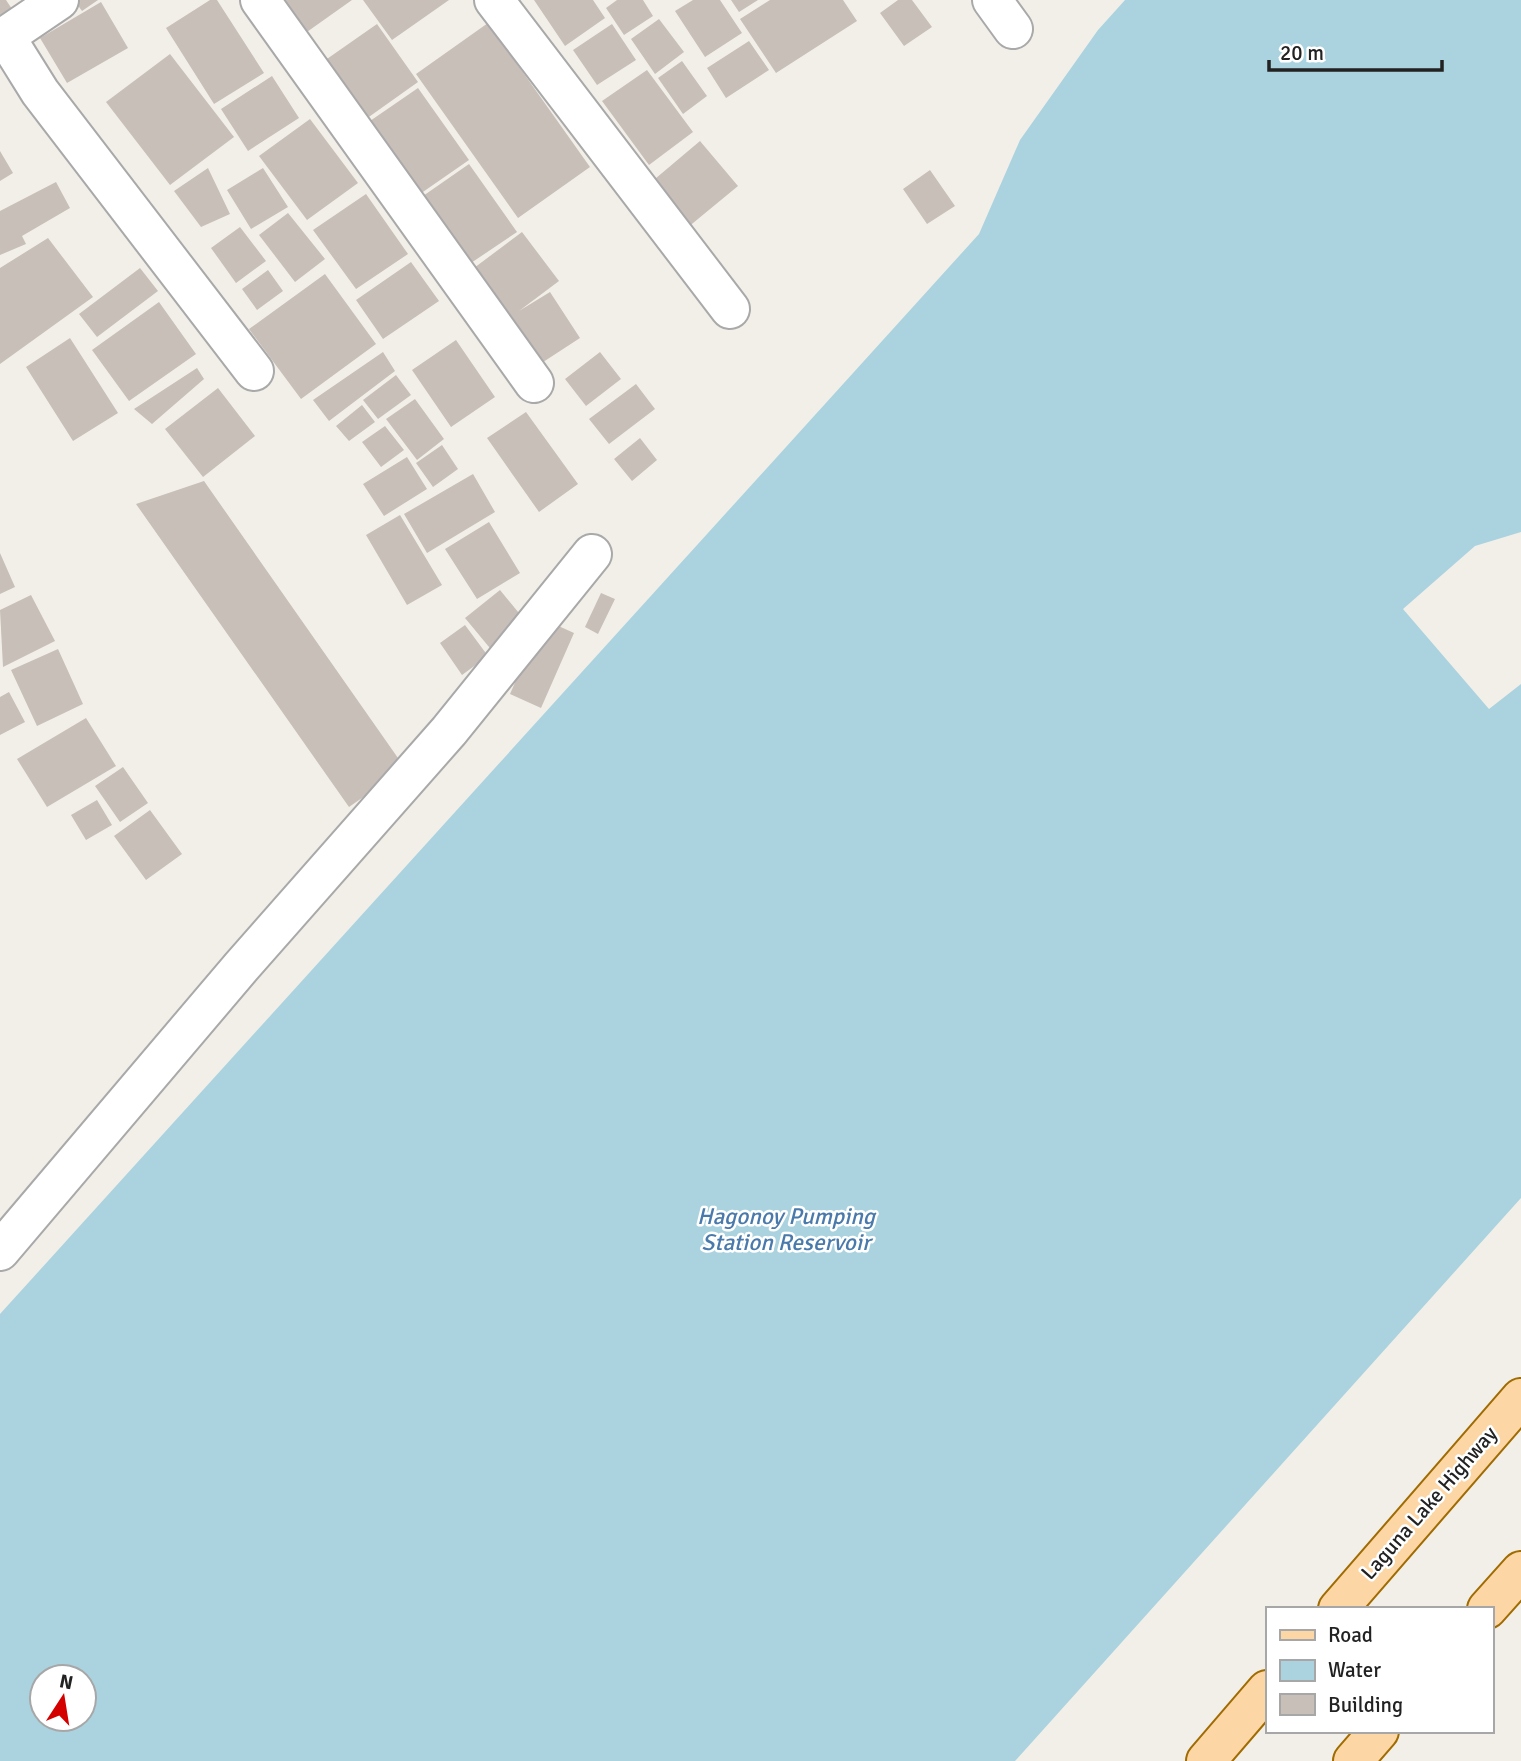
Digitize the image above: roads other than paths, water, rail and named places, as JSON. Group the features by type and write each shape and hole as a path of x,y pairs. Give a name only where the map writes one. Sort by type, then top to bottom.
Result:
{"main road":[{"name":"Laguna Lake Highway","path":"1340,1607 1521,1398"},
{"path":"1490,1607 1521,1571"},
{"path":"1206,1761 1266,1691"},
{"path":"1353,1761 1377,1733"}],"street":[{"path":"59,0 3,38 40,92 254,371"},
{"path":"260,0 534,383"},
{"path":"494,0 730,309"},
{"path":"0,1251 242,967 449,731 592,554"}],"water":[{"name":"Hagonoy Pumping Station Reservoir","path":"1125,0 1521,0 1521,532 1475,546 1403,609 1489,709 1521,684 1521,1198 1015,1761 0,1761 0,1314 979,234 1020,140 1098,30"}]}
